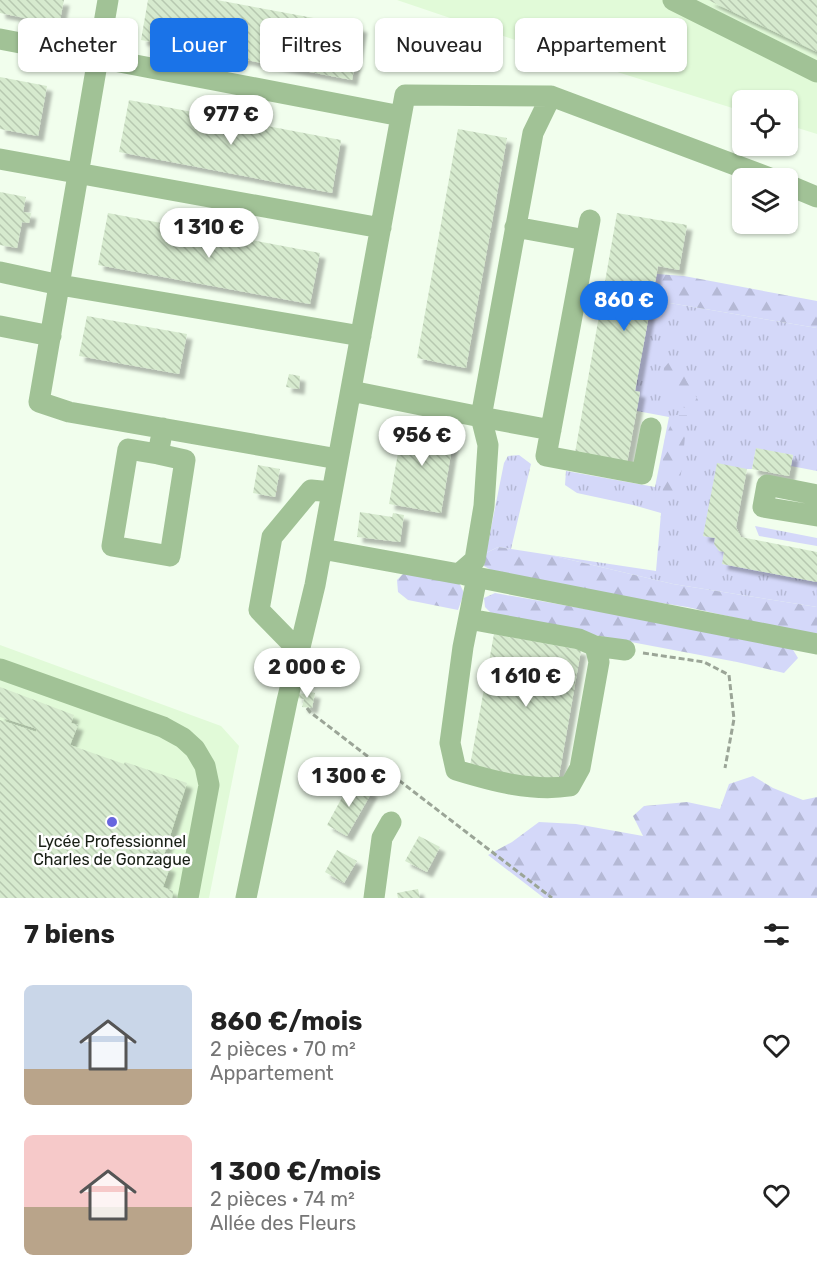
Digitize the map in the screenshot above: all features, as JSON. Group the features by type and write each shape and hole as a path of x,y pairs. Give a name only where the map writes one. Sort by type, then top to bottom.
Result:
{"street":[{"path":"105,18 108,0"},
{"path":"673,0 817,72"},
{"path":"0,39 18,43"},
{"path":"138,66 401,116"},
{"path":"97,72 39,402 69,412 338,459"},
{"path":"246,898 297,704 299,651 322,549 405,95 551,96 743,168"},
{"path":"551,96 532,133 481,417 488,445 484,506 475,560 468,576 469,619 450,743 456,770 488,779 549,789 570,786 580,768 599,662 595,646"},
{"path":"0,159 381,228"},
{"path":"798,189 817,197"},
{"path":"515,227 588,230 546,456 642,474 651,428"},
{"path":"0,272 60,285 361,336"},
{"path":"2,328 51,336"},
{"path":"351,391 551,430"},
{"path":"158,454 163,428"},
{"path":"128,449 158,454 185,460 170,556 112,546 128,449"},
{"path":"817,495 767,485 763,507 817,516"},
{"path":"299,651 259,610 272,537 311,490 332,492"},
{"path":"322,549 817,644"},
{"path":"469,619 579,639 595,646 625,650"},
{"path":"0,669 163,727 183,738 195,749 205,766 208,785 188,898"},
{"path":"374,898 382,838 391,822"}],"path":[{"path":"625,650 704,662 729,675 734,719 725,768"},
{"path":"297,704 552,898"}],"shaded area":[{"path":"397,0 817,0 817,134 798,128 798,90 732,90 732,108 617,72 687,72 687,18 515,18 515,40 503,36 503,18 450,18"},
{"name":"Lycée Professionnel Charles de Gonzague","path":"0,645 221,726 239,746 209,898 0,898"}],"green space":[{"path":"657,274 684,276 817,301 817,328 652,300"},
{"path":"652,300 817,328 817,471 791,466 793,455 756,449 752,469 747,469 704,536 715,538 724,552 723,564 817,582 817,607 673,584 550,555 656,571 661,513 577,493 565,485 566,471 655,487 669,417 637,411 640,392 635,391"},
{"path":"669,362 679,364 684,368 686,380 698,400 699,409 678,405 677,396 663,378 664,368"},
{"path":"675,415 687,415 682,468 678,489 667,498 663,493 661,478 665,438"},
{"path":"519,455 531,464 511,549 498,547 486,553 504,463 508,456"},
{"path":"755,526 817,538 817,546 759,536"},
{"path":"498,547 550,555 673,584 817,607 817,636 687,607 498,574 484,566 486,553"},
{"path":"405,572 458,580 464,593 458,610 408,600 398,592 397,580"},
{"path":"495,593 790,645 798,658 784,673 494,616 485,607 484,598"},
{"path":"753,776 773,788 803,800 817,797 817,898 544,898 488,855 512,842 539,822 576,824 643,836 633,816 644,806 687,802 720,809 729,784"}],"building":[{"path":"0,0 64,0 60,18 25,18 0,13"},
{"path":"148,0 217,0 314,18 260,18 260,63 248,60 248,18 150,18 150,42 141,40"},
{"path":"708,0 817,0 817,52"},
{"path":"310,72 354,72 352,80"},
{"path":"0,77 47,86 38,136 0,129"},
{"path":"129,100 341,140 332,193 119,152"},
{"path":"458,129 507,138 466,368 417,358"},
{"path":"0,192 26,197 23,212 31,213 29,223 22,222 17,248 0,245"},
{"path":"108,213 320,253 310,304 98,265"},
{"path":"617,213 687,225 679,270 658,266 635,391 640,392 627,463 575,453"},
{"path":"87,316 187,334 179,374 79,356"},
{"path":"289,374 300,376 299,389 286,387"},
{"path":"404,419 455,430 441,513 389,504"},
{"path":"756,448 793,455 789,476 752,469"},
{"path":"717,463 747,469 736,527 741,537 817,552 817,582 722,564 724,552 719,551 714,544 715,538 703,536"},
{"path":"258,465 280,469 275,497 253,493"},
{"path":"360,512 392,517 393,513 404,515 400,542 357,537"},
{"path":"494,634 581,650 558,782 470,766"},
{"path":"0,687 74,715 71,723 78,725 70,745 187,783 164,855 153,850 150,859 170,867 163,887 173,891 172,898 0,898 0,720 36,732 37,729 0,717"},
{"path":"305,691 315,693 312,708 302,707 304,699 297,698 298,693 304,694"},
{"path":"351,781 372,792 347,836 327,825"},
{"path":"419,836 440,847 427,872 405,861"},
{"path":"337,850 357,861 344,883 325,872"},
{"path":"418,889 420,898 398,898 397,893"}],"place":[{"name":"Lycée Professionnel Charles de Gonzague","path":"112,822"}]}
